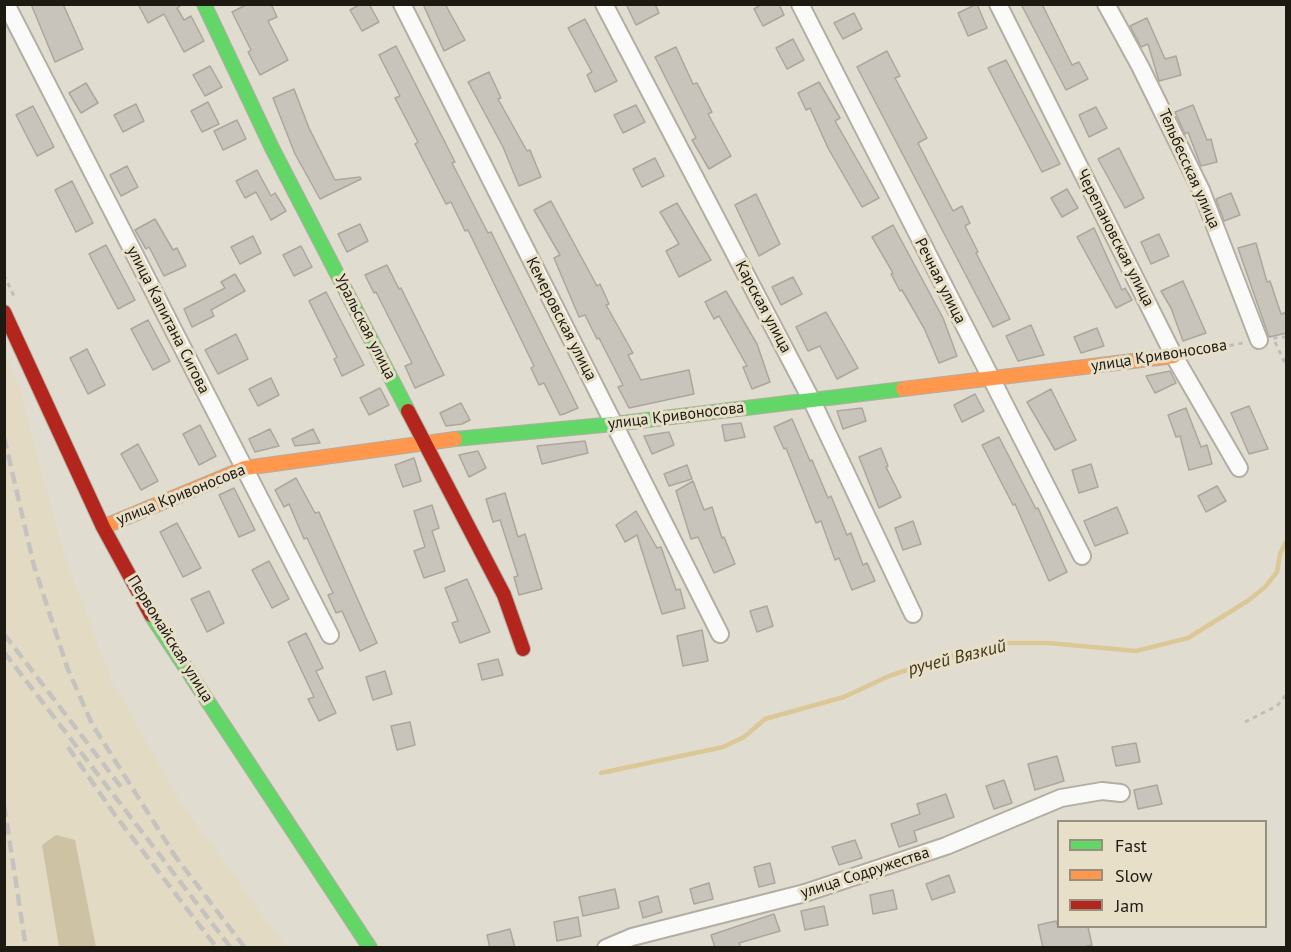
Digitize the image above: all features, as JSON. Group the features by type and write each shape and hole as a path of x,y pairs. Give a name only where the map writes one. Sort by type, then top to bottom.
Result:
{"street":[{"name":"улица Капитана Сигова","path":"6,4 330,635"},
{"name":"Уральская улица","path":"204,4 272,148 504,595 523,649"},
{"name":"Кемеровская улица","path":"402,4 720,634"},
{"name":"Карская улица","path":"604,4 811,399 913,614"},
{"name":"Речная улица","path":"800,4 988,377 1082,556"},
{"name":"Черепановская улица","path":"998,4 1174,356 1239,468"},
{"name":"Тельбесская улица","path":"1106,4 1140,66 1201,190 1266,339"},
{"name":"Первомайская улица","path":"4,312 103,526 151,614 370,948"},
{"name":"улица Кривоносова","path":"103,526 245,468 424,442 614,424 1174,356"},
{"name":"улица Содружества","path":"606,948 632,937 805,893 946,846 1061,798 1102,791 1121,793"}],"path":[{"path":"4,275 14,297"},
{"name":"улица Кривоносова","path":"1174,356 1266,339"},
{"path":"1266,339 1287,364"},
{"path":"1245,722 1277,706 1287,694"}],"shaded area":[{"path":"4,354 16,377 63,551 111,679 181,803 286,947 5,947"},
{"path":"56,835 75,840 96,947 59,947 42,845"}],"building":[{"path":"31,4 63,4 83,49 55,62"},
{"path":"138,4 183,4 177,8 184,20 191,16 204,41 184,52 164,14 148,23"},
{"path":"248,4 271,4 277,17 268,21 288,60 260,75 248,52 251,50 232,12"},
{"path":"361,4 369,4 379,22 362,31 350,10"},
{"path":"423,4 445,4 465,40 444,51"},
{"path":"626,4 655,4 659,13 636,25"},
{"path":"762,4 779,4 784,15 763,26 754,9"},
{"path":"977,4 987,28 968,36 958,13"},
{"path":"1021,4 1042,4 1072,65 1079,62 1088,79 1066,90"},
{"path":"854,13 862,29 843,39 834,23"},
{"path":"1147,18 1165,59 1176,56 1181,75 1159,81 1148,44 1141,47 1130,26"},
{"path":"585,19 617,81 595,92 587,75 592,72 568,28"},
{"path":"793,39 804,60 787,69 776,48"},
{"path":"396,46 455,162 452,163 488,233 491,232 578,408 560,415 544,383 539,385 531,368 534,366 468,230 465,231 451,202 446,204 415,144 418,142 395,98 400,96 379,55"},
{"path":"676,47 693,84 697,83 712,112 708,114 731,156 709,169 692,140 696,138 655,57"},
{"path":"887,51 900,76 895,78 927,138 918,143 953,211 962,206 970,223 965,226 978,252 976,253 1010,319 993,327 857,67"},
{"path":"1006,60 1060,164 1042,172 988,68"},
{"path":"210,66 222,87 205,96 193,75"},
{"path":"489,72 501,98 498,99 527,151 530,150 541,177 519,186 503,147 468,82"},
{"path":"819,82 840,118 835,121 879,198 862,207 828,148 810,108 806,110 798,93"},
{"path":"86,83 98,103 81,113 69,93"},
{"path":"294,89 309,128 335,180 360,177 361,179 320,199 295,154 273,98"},
{"path":"208,102 219,124 202,132 191,111"},
{"path":"136,104 144,121 123,132 114,115"},
{"path":"636,105 645,122 623,133 614,115"},
{"path":"1193,105 1207,140 1211,139 1217,162 1201,166 1188,132 1185,134 1175,112"},
{"path":"33,106 54,147 37,156 16,115"},
{"path":"1096,107 1107,128 1089,137 1079,115"},
{"path":"237,120 246,139 223,150 214,131"},
{"path":"1119,148 1144,198 1125,208 1098,159"},
{"path":"655,158 664,176 642,187 633,169"},
{"path":"127,166 138,187 121,196 110,175"},
{"path":"257,170 271,196 275,193 286,211 271,220 256,192 245,198 236,181"},
{"path":"72,181 93,223 76,232 55,190"},
{"path":"1067,189 1078,208 1062,217 1051,198"},
{"path":"1231,193 1240,215 1224,221 1216,199"},
{"path":"756,194 780,244 759,256 735,205"},
{"path":"551,201 597,286 600,284 609,304 606,305 633,353 628,355 641,380 689,370 694,394 629,408 618,387 623,385 599,338 597,339 585,315 579,317 554,258 560,255 534,210"},
{"path":"677,203 711,260 679,277 666,251 679,244 660,212"},
{"path":"155,219 173,250 177,248 186,266 164,276 149,247 146,249 135,230"},
{"path":"360,224 368,241 347,252 338,234"},
{"path":"893,225 943,318 957,356 939,363 924,328 902,290 900,291 891,274 893,273 872,237"},
{"path":"1094,228 1122,290 1125,288 1132,300 1116,308 1077,237"},
{"path":"1159,234 1169,256 1151,264 1141,242"},
{"path":"253,236 261,253 240,264 231,247"},
{"path":"1256,243 1267,282 1270,281 1281,314 1287,312 1287,333 1269,337 1238,248"},
{"path":"106,245 135,300 118,309 89,254"},
{"path":"301,246 312,267 294,276 283,255"},
{"path":"387,265 399,289 401,288 444,375 415,388 405,366 412,363 365,275"},
{"path":"235,274 245,291 211,310 214,316 192,327 184,309 225,288 221,282"},
{"path":"793,277 802,294 781,305 772,287"},
{"path":"1183,281 1206,333 1183,341 1171,308 1161,291"},
{"path":"726,291 757,344 770,382 752,389 743,367 747,366 719,316 714,319 705,302"},
{"path":"326,292 364,365 342,376 334,359 337,357 309,301"},
{"path":"826,312 858,368 837,379 820,346 808,351 796,327"},
{"path":"148,320 170,361 153,370 131,329"},
{"path":"1031,325 1044,355 1018,361 1006,336"},
{"path":"1097,328 1104,346 1081,353 1074,337"},
{"path":"236,334 248,359 218,374 205,350"},
{"path":"87,349 105,385 88,394 70,358"},
{"path":"1170,371 1176,383 1155,393 1146,376"},
{"path":"271,378 279,395 258,406 249,389"},
{"path":"380,388 389,405 369,415 360,398"},
{"path":"1051,389 1076,440 1055,450 1027,402"},
{"path":"975,394 984,411 962,422 954,405"},
{"path":"461,403 470,420 462,424 446,426 440,413"},
{"path":"1249,406 1268,449 1249,454 1231,413"},
{"path":"862,408 866,421 843,429 837,411"},
{"path":"1186,408 1201,447 1207,445 1212,464 1189,470 1180,436 1176,437 1168,415"},
{"path":"792,419 828,498 831,496 847,535 851,533 863,565 867,563 875,581 852,590 839,558 835,560 821,521 816,523 786,448 784,449 774,427"},
{"path":"741,423 745,437 725,441 722,425"},
{"path":"200,425 216,456 199,465 183,434"},
{"path":"270,429 279,446 255,452 249,439"},
{"path":"313,429 320,443 295,446 292,439"},
{"path":"669,432 674,445 652,454 644,436"},
{"path":"999,437 1036,509 1038,508 1067,572 1049,581 1015,504 1013,505 982,445"},
{"path":"585,441 588,453 542,464 537,446"},
{"path":"138,444 158,481 141,490 121,454"},
{"path":"881,448 888,466 886,467 901,497 879,508 859,457"},
{"path":"478,451 486,468 469,477 459,455"},
{"path":"414,458 421,481 403,487 395,465"},
{"path":"1091,464 1098,487 1079,493 1072,470"},
{"path":"687,465 692,479 669,486 664,474"},
{"path":"296,478 315,513 319,512 377,643 360,651 342,611 336,613 328,595 333,593 307,538 304,539 289,504 284,507 275,490"},
{"path":"693,481 704,510 712,507 722,538 724,537 735,564 714,573 698,537 691,539 676,491"},
{"path":"1217,486 1226,501 1206,512 1198,496"},
{"path":"234,488 255,530 239,537 219,495"},
{"path":"505,493 518,537 525,534 542,589 519,595 514,577 518,576 500,520 493,522 486,499"},
{"path":"432,505 439,528 432,531 445,571 424,578 414,551 425,547 414,511"},
{"path":"1117,507 1128,533 1095,546 1084,521"},
{"path":"636,511 657,548 661,547 676,590 680,589 685,608 662,614 637,535 625,542 616,525"},
{"path":"913,521 921,544 903,550 895,528"},
{"path":"177,523 201,568 183,577 160,532"},
{"path":"269,561 289,599 272,608 252,570"},
{"path":"467,579 490,632 460,643 452,623 458,621 445,588"},
{"path":"209,591 224,623 207,632 191,599"},
{"path":"767,606 773,626 757,632 750,611"},
{"path":"702,630 708,661 683,666 677,636"},
{"path":"306,633 323,668 316,671 336,713 319,721 308,699 314,697 288,642"},
{"path":"498,659 503,675 482,680 478,664"},
{"path":"385,671 392,694 373,700 366,677"},
{"path":"410,722 415,745 397,750 391,726"},
{"path":"1136,743 1140,762 1116,766 1112,747"},
{"path":"1057,756 1064,781 1035,790 1028,764"},
{"path":"1004,780 1012,803 994,809 986,786"},
{"path":"1157,785 1162,804 1138,809 1134,790"},
{"path":"946,794 954,817 914,831 917,841 899,847 891,824 920,814 917,804"},
{"path":"855,840 862,858 839,865 832,847"},
{"path":"770,863 775,883 759,887 754,867"},
{"path":"949,875 955,892 932,900 926,884"},
{"path":"709,883 713,899 694,904 690,889"},
{"path":"615,889 619,908 583,916 579,897"},
{"path":"893,890 897,909 873,914 870,895"},
{"path":"658,896 662,912 643,918 639,902"},
{"path":"824,906 828,925 805,930 801,911"},
{"path":"774,914 780,931 739,943 741,948 715,948 711,935"},
{"path":"578,917 581,936 557,941 554,922"},
{"path":"1056,921 1057,928 1088,928 1092,945 1079,948 1043,948 1038,925"},
{"path":"510,929 515,948 490,948 487,935"}],"waterway":[{"name":"ручей Вязкий","path":"601,773 723,747 744,737 765,719 844,697 889,676 940,659 1005,643 1048,643 1136,651 1188,638 1249,600 1265,587 1277,572 1280,554 1286,542"}],"railway":[{"path":"4,437 34,566 67,667 92,724 177,859"},
{"path":"4,634 124,791"},
{"path":"4,652 231,948"},
{"path":"68,747 115,815 217,948"},
{"path":"4,805 26,948"},
{"path":"172,852 245,948"}],"traffic: fast":[{"path":"204,4 272,148 408,411"},
{"path":"455,439 614,424 903,389"},
{"path":"151,615 370,948"}],"traffic: slow":[{"path":"903,389 1174,356"},
{"path":"103,527 245,468 455,439"}],"traffic: jam":[{"path":"4,312 103,527 151,615"},
{"path":"408,411 504,595 523,649"}]}
